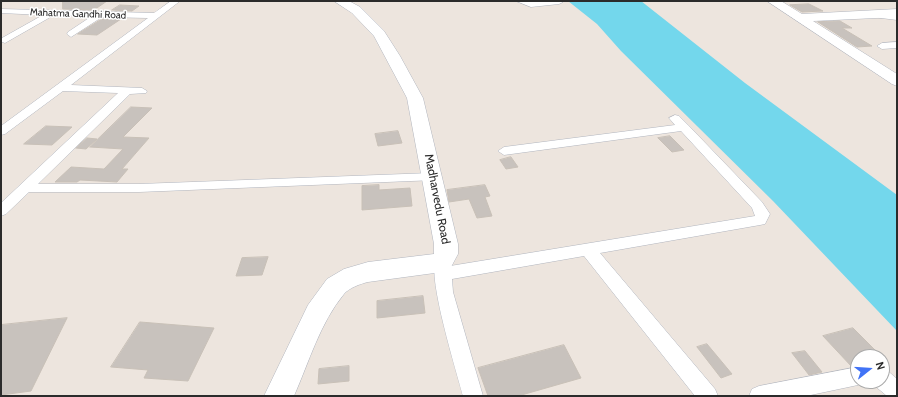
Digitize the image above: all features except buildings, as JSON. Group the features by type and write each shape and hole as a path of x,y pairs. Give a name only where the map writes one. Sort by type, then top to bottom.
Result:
{"street":[{"path":"1,131 62,88 176,1"},
{"name":"Madharvedu Road","path":"340,1 356,10 379,34 393,56 415,98 430,158 431,177 446,244 446,254 442,269"},
{"path":"520,1 531,6 559,2 557,1"},
{"path":"773,1 894,78"},
{"name":"Mahatma Gandhi Road","path":"1,11 155,16"},
{"path":"5,40 53,13"},
{"path":"800,18 897,13"},
{"path":"71,34 101,14"},
{"path":"869,14 897,17"},
{"path":"882,46 897,45"},
{"path":"62,88 142,91"},
{"path":"1,211 127,91"},
{"path":"279,396 317,313 336,286 353,276 368,272 442,269 721,228 760,220 763,214 757,205 679,122 504,151"},
{"path":"26,188 139,188 431,177"},
{"path":"587,248 708,396"},
{"path":"442,269 445,292 473,396"},
{"path":"758,396 850,378"}],"water":[{"path":"568,1 641,1 745,83 897,195 897,331 773,201 621,51 597,24"}]}
